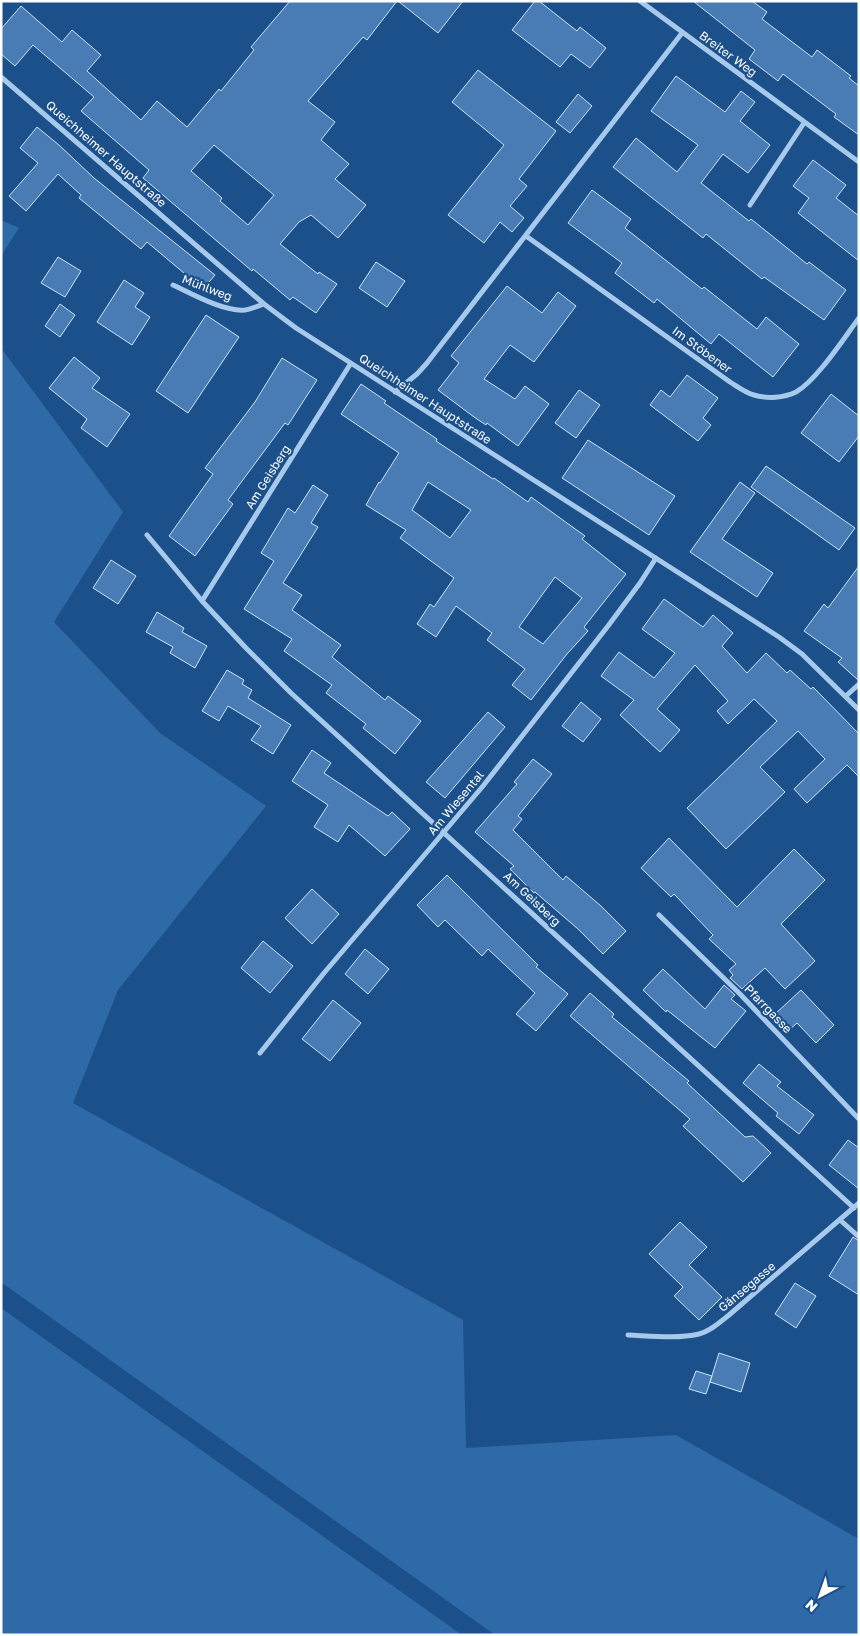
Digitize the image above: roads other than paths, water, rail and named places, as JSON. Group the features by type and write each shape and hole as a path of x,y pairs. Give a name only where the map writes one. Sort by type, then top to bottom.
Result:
{"street":[{"name":"Breiter Weg","path":"640,1 859,162"},
{"path":"394,392 407,383 427,363 682,33"},
{"name":"Queichheimer Hauptstraße","path":"1,77 264,304 296,328 794,647 859,710"},
{"path":"750,205 804,123"},
{"name":"Im Stöbener","path":"526,236 730,382 753,395 784,396 797,391 815,375 859,318"},
{"name":"Mühlweg","path":"173,285 231,308 244,310 264,304"},
{"name":"Am Geisberg","path":"202,601 351,363"},
{"name":"Am Geisberg","path":"146,536 202,601 291,693 854,1208"},
{"name":"Am Wiesental","path":"260,1053 324,973 483,786 640,583 656,558"},
{"path":"846,696 859,684"},
{"name":"Pfarrgasse","path":"659,915 740,994 859,1119"},
{"name":"Gänsegasse","path":"628,1335 677,1336 699,1334 708,1330 729,1316 859,1203"},
{"path":"840,1220 859,1237"}]}
